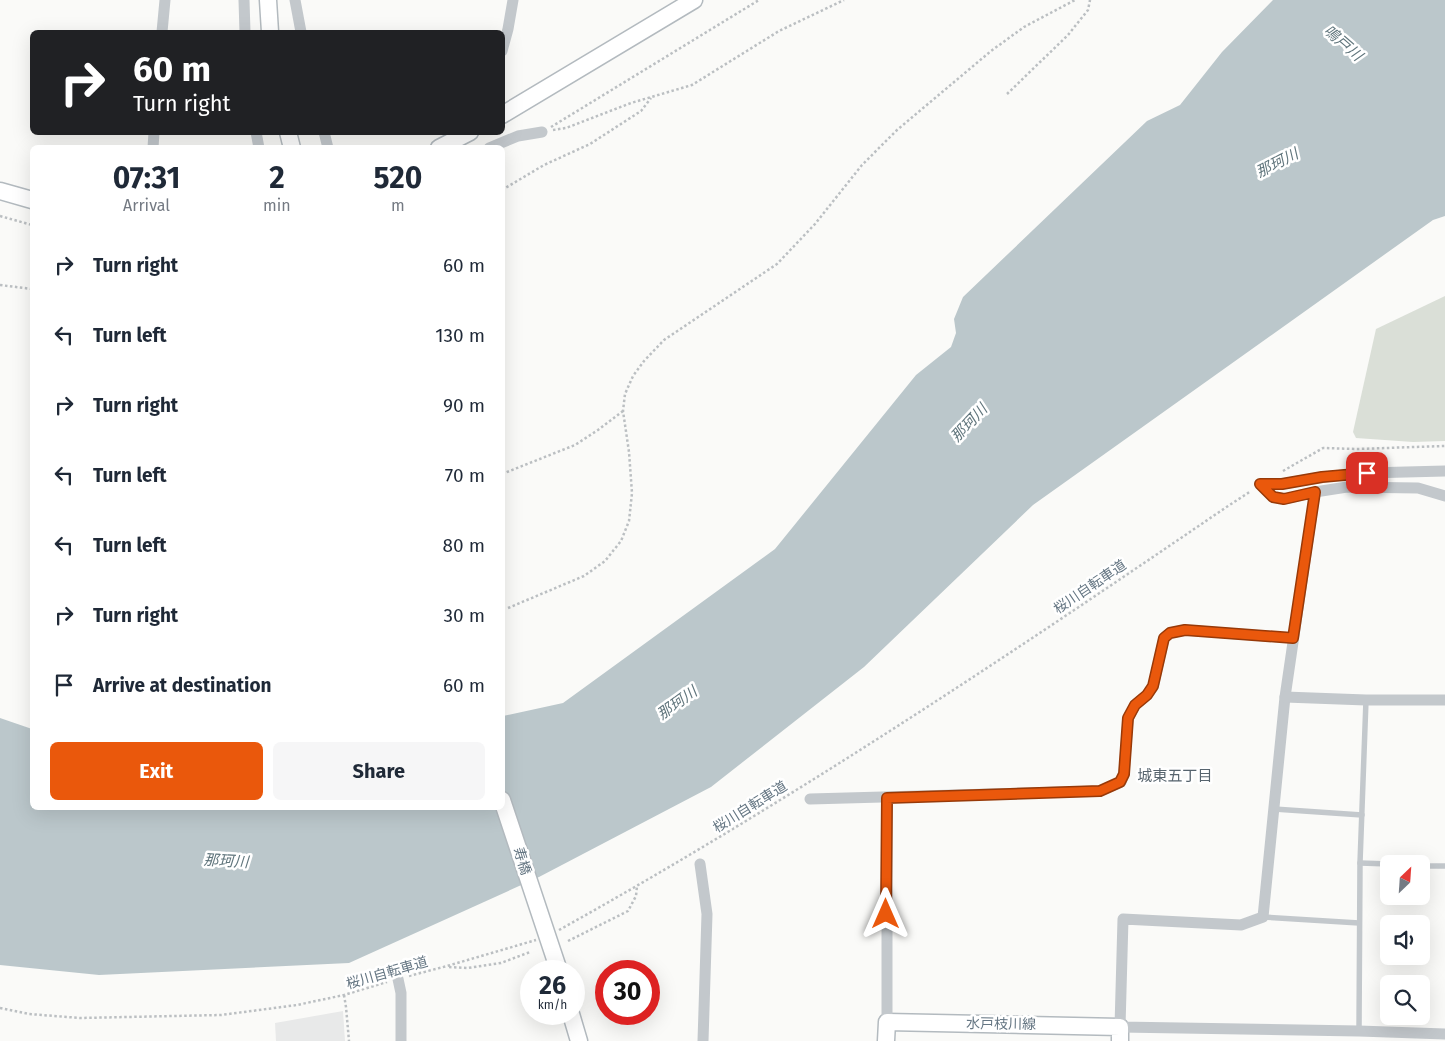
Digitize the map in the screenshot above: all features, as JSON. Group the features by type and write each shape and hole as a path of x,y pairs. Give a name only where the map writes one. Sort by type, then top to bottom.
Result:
{"main road":[{"path":"268,0 270,30"},
{"path":"505,112 694,0"},
{"path":"445,145 464,135"},
{"path":"0,192 30,200"},
{"name":"寿橋","path":"505,809 544,928"},
{"path":"544,928 554,960"},
{"path":"886,1041 887,1022"},
{"name":"水戸枝川線","path":"887,1022 1120,1034"},
{"path":"574,1025 579,1041"}],"street":[{"path":"162,30 165,0"},
{"path":"244,0 245,30"},
{"path":"295,0 301,30"},
{"path":"505,37 513,0"},
{"path":"496,145 518,136 542,132"},
{"path":"1260,484 1282,484 1322,477 1367,473 1445,471"},
{"path":"1260,484 1273,497 1284,499 1347,487 1418,488 1445,496"},
{"path":"1315,492 1285,697 1263,917 1242,925 1123,919 1120,1034 1359,1031 1445,1034"},
{"path":"810,799 1100,791 1120,782 1124,774 1128,718 1135,705 1147,695 1153,686 1164,638 1170,633 1185,630 1293,638"},
{"path":"1285,697 1445,700"},
{"path":"887,798 887,1022"},
{"path":"700,864 707,914 703,1041"},
{"path":"398,979 401,993 401,1041"}],"lane":[{"path":"1359,1031 1360,863 1366,700"},
{"path":"1274,809 1362,815"},
{"path":"1360,863 1380,864"},
{"path":"1430,866 1445,866"},
{"path":"1263,917 1359,923"}],"path":[{"path":"542,132 759,0"},
{"path":"542,132 566,128 632,103 692,85 779,31 844,0"},
{"path":"508,608 584,576 605,560 621,541 629,521 632,493 623,410 625,394 633,376 644,361 664,340 777,264 815,224 869,158 897,130 991,51 1024,27 1075,0"},
{"path":"1007,94 1068,35 1088,10 1090,0"},
{"path":"505,188 544,165 590,144 641,111 652,97"},
{"path":"0,216 30,224"},
{"path":"0,286 30,289"},
{"path":"505,473 575,445 623,410"},
{"path":"1283,471 1323,448 1356,449 1445,446"},
{"name":"桜川自転車道","path":"0,1008 30,1014 80,1018 202,1016 281,1008 344,995 536,940 544,928 557,931 695,853 801,787 1060,620 1260,484"},
{"path":"568,941 628,911 636,896 637,886"},
{"path":"447,966 468,968 501,963 530,952"},
{"path":"344,995 349,1041"}],"shaded area":[{"path":"1445,296 1445,441 1413,442 1356,438 1353,432 1376,329"},
{"path":"343,1011 345,1041 276,1041 275,1023"}],"water":[{"path":"1273,0 1445,0 1445,216 1433,220 1033,505 864,667 711,787 539,877 349,963 99,975 0,965 0,718 30,728 30,810 505,810 505,716 563,703 775,549 916,375 951,347 956,333 954,319 963,297 1147,121 1180,105 1222,52"}],"district":[{"name":"城東五丁目","path":"1175,776"}],"route":[{"path":"886,914 887,798 1100,791 1120,782 1124,774 1128,718 1135,705 1147,695 1153,686 1164,638 1170,633 1185,630 1293,638 1315,492 1284,499 1273,497 1260,484 1282,484 1322,477 1367,473"}],"water label":[{"name":"鳴戸川","path":"1343,43"},
{"name":"那珂川","path":"1277,163"},
{"name":"那珂川","path":"969,423"},
{"name":"那珂川","path":"677,703"},
{"name":"那珂川","path":"226,861"}]}
